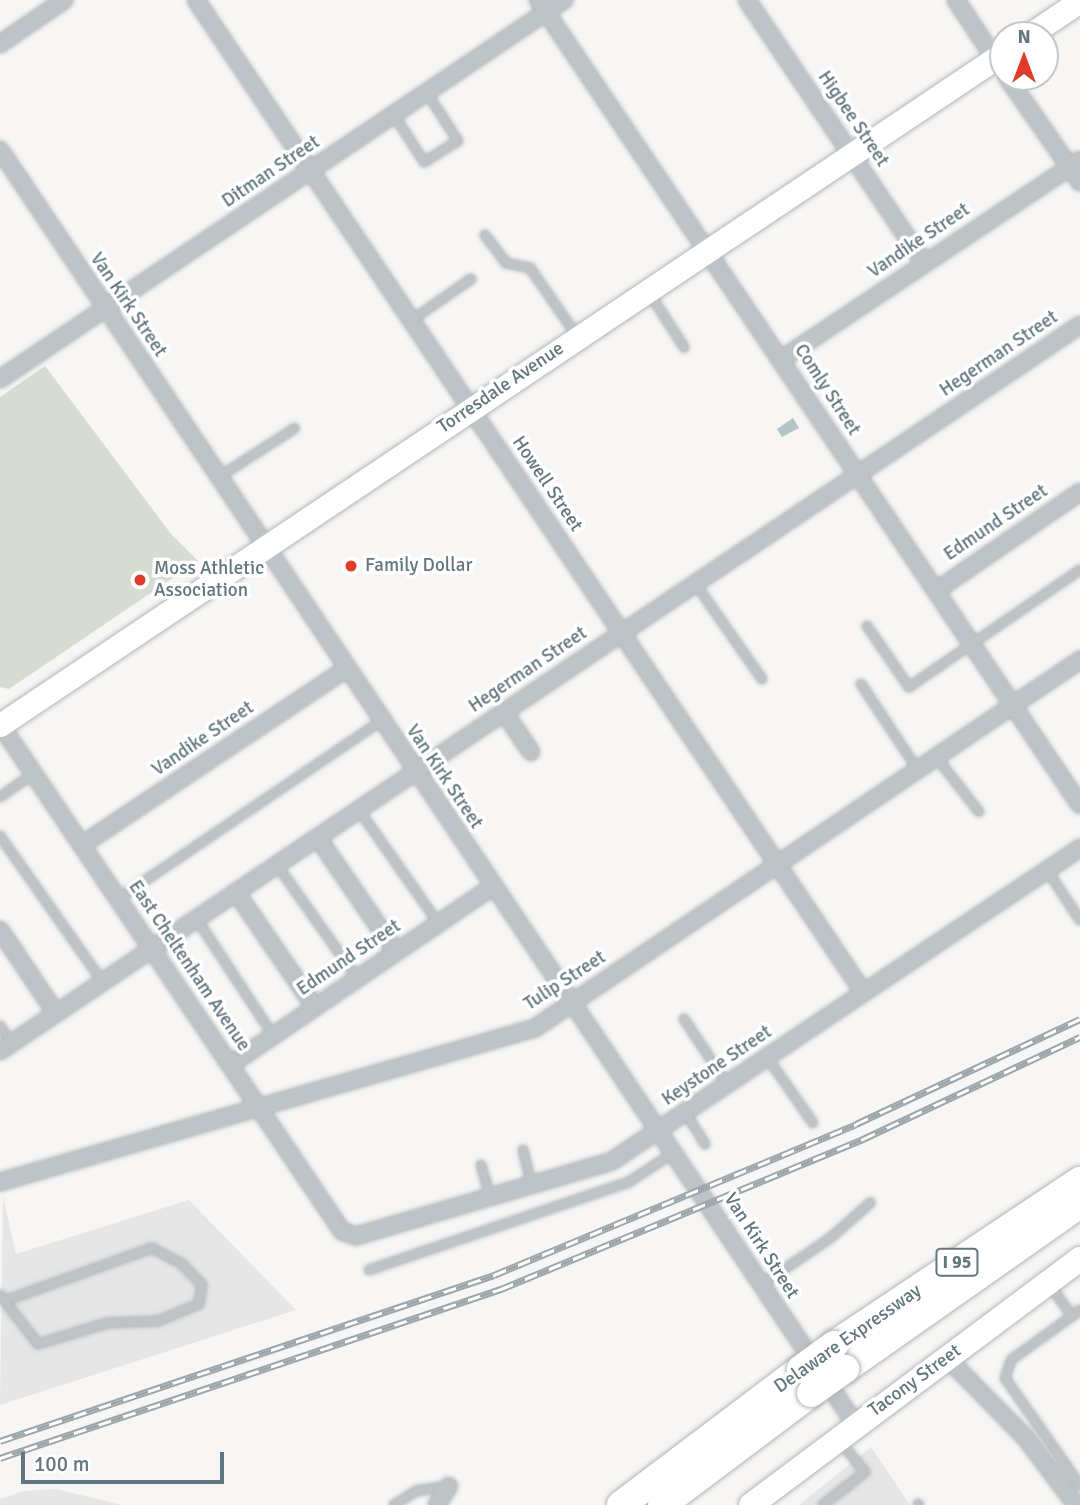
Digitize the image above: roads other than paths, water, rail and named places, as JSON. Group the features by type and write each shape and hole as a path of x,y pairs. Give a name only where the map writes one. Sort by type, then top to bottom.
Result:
{"highway":[{"name":"Delaware Expressway","path":"621,1505 840,1357 1080,1181"},
{"name":"Delaware Expressway","path":"840,1357 1080,1204"},
{"name":"Delaware Expressway","path":"662,1505 806,1381"}],"main road":[{"name":"Tacony Street","path":"751,1505 846,1431 1080,1259"}],"street":[{"path":"0,44 64,0"},
{"name":"Howell Street","path":"196,0 863,992"},
{"name":"Ditman Street","path":"0,379 427,93 542,6 564,0"},
{"name":"Higbee Street","path":"747,0 924,262"},
{"path":"956,0 989,47"},
{"path":"1051,21 1080,1"},
{"name":"Comly Street","path":"542,6 1080,805"},
{"name":"Torresdale Avenue","path":"0,725 850,152 989,72"},
{"path":"1021,91 1075,163 1080,182"},
{"name":"Van Kirk Street","path":"0,150 492,887 659,1130 761,1285 846,1431"},
{"name":"Vandike Street","path":"782,359 1075,163"},
{"name":"Hegerman Street","path":"6,1047 1080,325"},
{"name":"Edmund Street","path":"937,590 1080,492"},
{"name":"Tulip Street","path":"0,1182 535,1028 1080,660"},
{"name":"Vandike Street","path":"82,845 346,669"},
{"path":"503,712 531,752"},
{"name":"East Cheltenham Avenue","path":"0,725 342,1231"},
{"path":"318,838 396,952"},
{"name":"Keystone Street","path":"342,1231 356,1236 612,1161 1080,848"},
{"name":"Edmund Street","path":"230,1065 492,887"},
{"path":"236,892 314,1006"},
{"path":"0,930 55,1012"},
{"path":"947,1358 1025,1437 1076,1505"},
{"path":"437,1505 449,1486"}],"lane":[{"path":"394,115 424,162 458,141 427,93"},
{"path":"485,235 506,263 530,268 577,336"},
{"path":"412,320 471,279"},
{"path":"647,289 684,347"},
{"path":"219,477 295,428"},
{"path":"867,626 909,687 1080,570"},
{"path":"695,583 762,679"},
{"path":"861,684 918,771"},
{"path":"118,898 381,721"},
{"path":"937,758 979,812"},
{"path":"0,797 33,774"},
{"path":"359,810 438,923"},
{"path":"0,836 102,981"},
{"path":"277,865 357,978"},
{"path":"1046,870 1080,920"},
{"path":"196,918 273,1035"},
{"path":"684,1019 727,1084"},
{"path":"0,1026 6,1047"},
{"path":"767,1057 813,1123"},
{"path":"685,1112 705,1144"},
{"path":"523,1150 531,1185"},
{"path":"369,1269 629,1182 673,1153"},
{"path":"481,1165 490,1197"},
{"path":"761,1285 829,1239 870,1203"},
{"path":"152,1248 182,1264 202,1286 199,1304 158,1321 107,1323 38,1344 2,1298 152,1248"},
{"path":"1048,1283 1072,1316"},
{"path":"1080,1310 1011,1360 1005,1378 1080,1485"},
{"path":"823,1505 865,1472 846,1431"},
{"path":"394,1505 416,1491 449,1486"}],"railway":[{"path":"0,1441 494,1275 856,1124 1080,1019"},
{"path":"0,1458 501,1289 863,1139 1080,1037"}],"place":[{"name":"Family Dollar","path":"351,566"},
{"name":"Moss Athletic Association","path":"140,580"}]}
